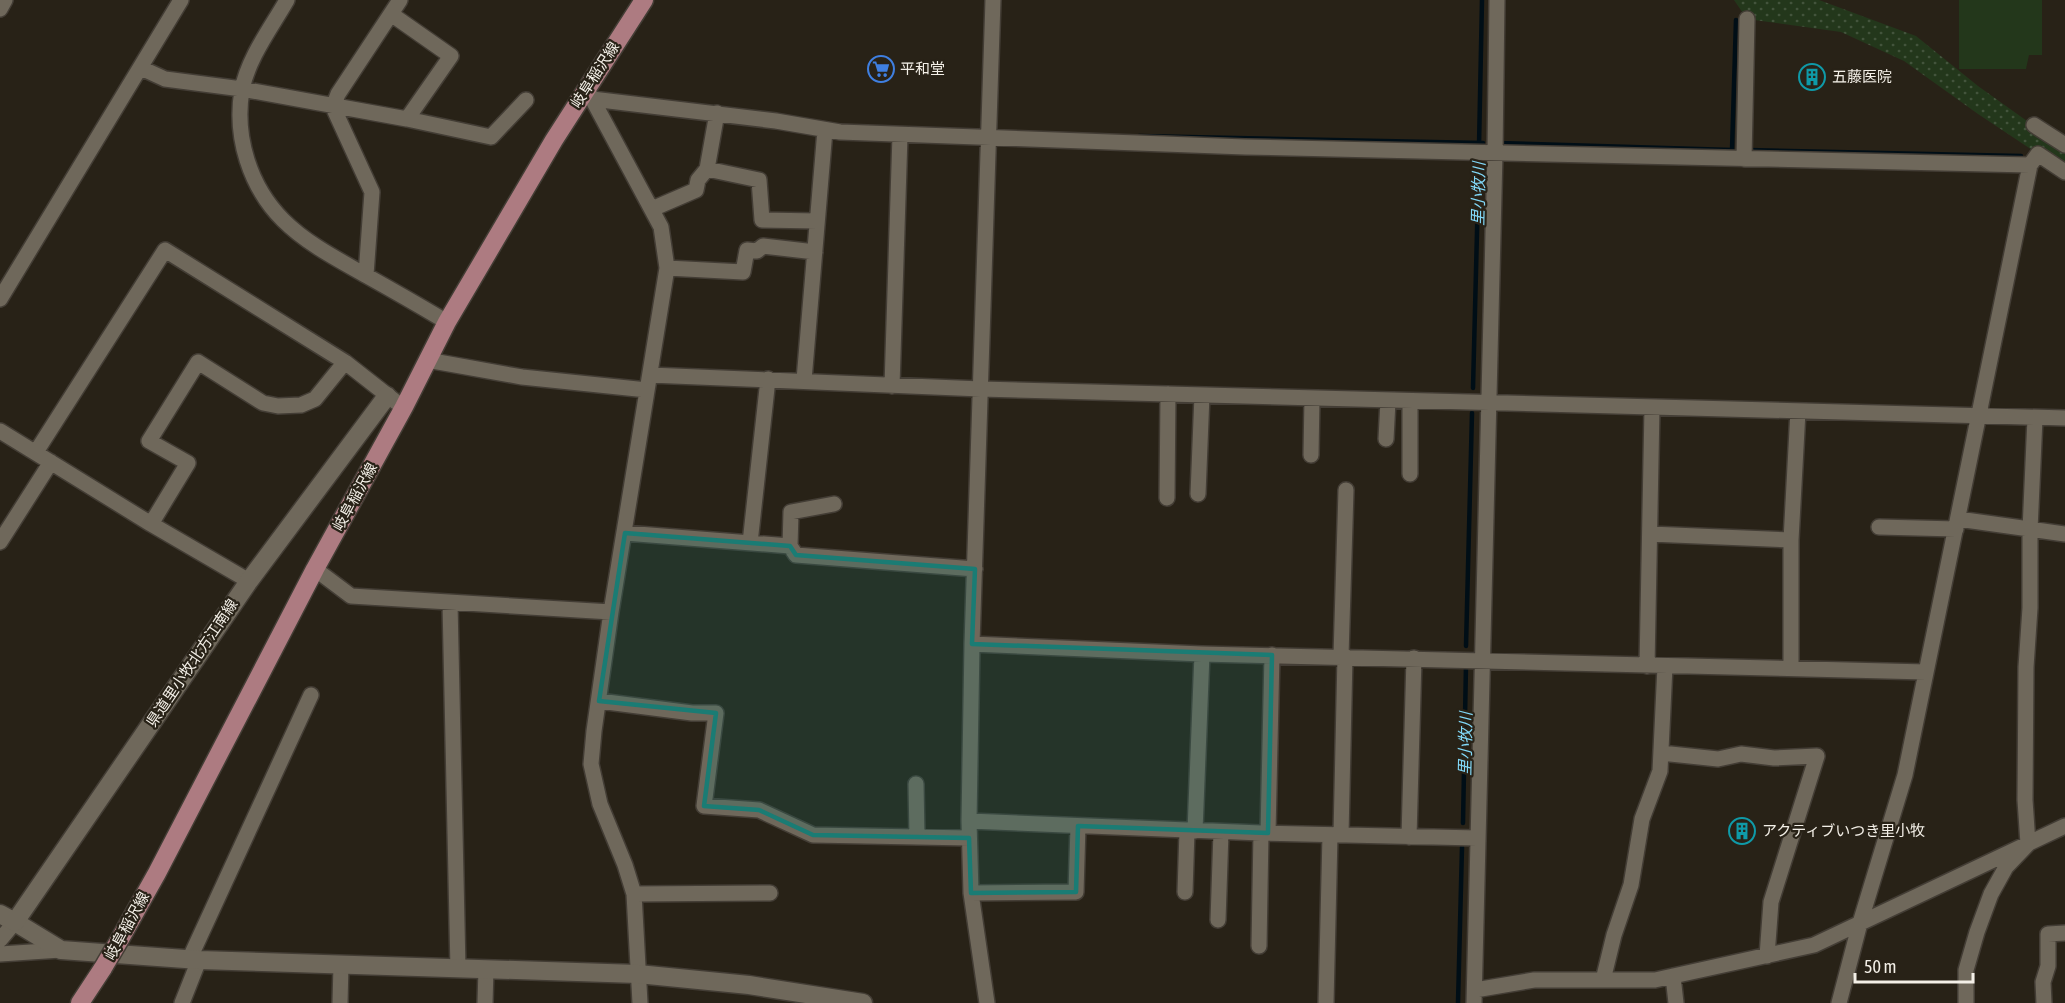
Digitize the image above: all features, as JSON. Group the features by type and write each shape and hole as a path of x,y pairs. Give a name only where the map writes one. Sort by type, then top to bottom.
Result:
{"main road":[{"name":"岐阜稲沢線","path":"80,1003 103,968 157,873 315,568 404,407 447,322 489,248 589,94 644,0"}],"street":[{"path":"0,9 5,0"},
{"path":"0,299 181,0"},
{"path":"287,0 254,56 242,89 240,129 247,162 260,192 284,221 322,250 447,322"},
{"path":"366,275 372,192 333,107 338,94 400,0"},
{"path":"987,1003 971,893 969,821 972,644 993,0"},
{"path":"1497,0 1484,153 1488,404 1474,996 1534,980 1655,980 1814,945 2065,826"},
{"path":"391,14 451,56 407,119"},
{"path":"1744,159 1747,18"},
{"path":"141,68 165,79 242,89 407,119 491,138 526,100"},
{"path":"589,94 840,132 900,135 1245,147 2030,165"},
{"path":"589,94 661,227 667,268 611,612 591,764 600,804 625,865 634,894 640,1003"},
{"path":"651,210 696,190 698,180 707,169 717,114"},
{"path":"2034,125 2065,145"},
{"path":"804,380 825,130"},
{"path":"892,386 900,135"},
{"path":"1839,1003 1860,923 1905,775 2030,165 2038,154 2065,172"},
{"path":"707,169 759,180 762,220 817,221"},
{"path":"667,268 743,272 747,250 757,251 762,246 814,252"},
{"path":"36,452 165,250 345,362 404,407"},
{"path":"427,360 522,377 649,383 768,379 892,386 1410,402 2065,418"},
{"path":"152,524 188,462 148,441 198,362 263,403 278,406 301,405 315,399 345,362"},
{"path":"750,543 768,379"},
{"path":"1167,498 1168,394"},
{"path":"1198,494 1202,395"},
{"name":"県道里小牧北方江南線","path":"8,918 249,581 387,396"},
{"path":"1311,398 1311,455"},
{"path":"1386,439 1388,401"},
{"path":"1410,402 1410,474"},
{"path":"1647,666 1652,408"},
{"path":"1791,669 1791,540 1798,411"},
{"path":"1966,1003 1966,970 1991,894 2006,867 2028,844 2025,800 2026,667 2036,418"},
{"path":"0,431 249,581"},
{"path":"0,542 51,462"},
{"path":"1326,1003 1343,656 1346,490"},
{"path":"834,504 791,512 790,546 796,555 975,569"},
{"path":"1879,527 1957,524 2065,534"},
{"path":"625,533 790,546"},
{"path":"1650,534 1791,540"},
{"path":"315,568 351,596 611,612"},
{"path":"450,603 458,969"},
{"path":"972,644 1202,654 1926,672"},
{"path":"1185,892 1202,654"},
{"path":"1259,946 1272,655"},
{"path":"1408,837 1414,658"},
{"path":"1603,980 1614,935 1631,885 1642,819 1660,771 1665,666"},
{"path":"182,1003 194,960 311,695"},
{"path":"599,701 716,713 705,806 759,810 813,835 969,838"},
{"path":"1661,753 1718,759 1741,754 1774,758 1817,756 1771,902 1767,956"},
{"path":"916,784 917,837"},
{"path":"969,821 1191,831 1477,838"},
{"path":"971,893 1076,892 1078,826"},
{"path":"1218,920 1221,832"},
{"path":"634,894 770,893"},
{"path":"0,940 8,918 62,950"},
{"path":"2044,1003 2043,982 2048,966 2048,934 2065,933"},
{"path":"0,954 62,950 194,960 638,974 749,986 863,1003"},
{"path":"340,1003 341,965"},
{"path":"485,1003 486,969"},
{"path":"1673,976 1676,1003"}],"highlighted area":[{"path":"625,533 790,546 796,555 975,569 972,644 1272,655 1268,833 1078,826 1076,892 971,893 969,838 813,835 759,810 704,806 716,713 599,701"}],"green space":[{"path":"1734,0 1819,0 1916,36 1978,86 2065,148 2065,172 1904,61 1841,32 1747,19"},
{"path":"1959,0 2042,0 2042,55 2029,55 2026,69 1959,69"}],"waterway":[{"name":"里小牧川","path":"1479,146 1482,0"},
{"path":"1498,143 1732,150 1736,20"},
{"path":"1139,136 1483,143"},
{"path":"1748,150 2021,156"},
{"name":"里小牧川","path":"1473,388 1479,154"},
{"name":"里小牧川","path":"1466,646 1472,413"},
{"name":"里小牧川","path":"1463,823 1466,665"},
{"name":"里小牧川","path":"1458,1003 1462,847"}],"place":[{"name":"平和堂","path":"881,69"},
{"name":"五藤医院","path":"1812,77"},
{"name":"アクティブいつき里小牧","path":"1742,831"}]}
